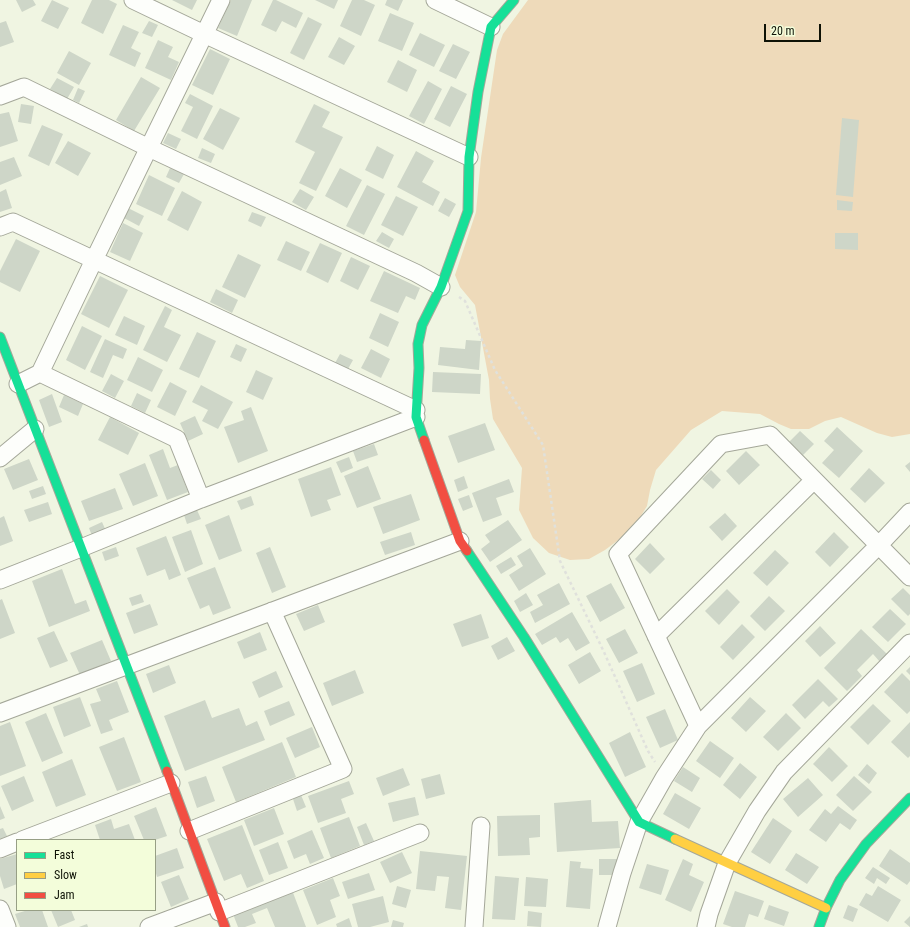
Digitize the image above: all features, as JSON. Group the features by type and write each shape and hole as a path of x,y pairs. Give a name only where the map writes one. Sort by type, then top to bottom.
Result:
{"street":[{"path":"133,0 469,156"},
{"path":"18,384 40,373 221,0"},
{"path":"435,0 491,26"},
{"path":"514,0 491,26 478,92 469,156 468,211 441,287 422,326 418,344 419,368 416,413 460,541 524,637 639,822 826,908"},
{"path":"0,96 24,87 149,148 416,273 441,287"},
{"path":"0,227 13,222 416,413"},
{"path":"0,337 5,364 18,384 220,914"},
{"path":"40,373 178,439 201,499"},
{"path":"0,580 416,413"},
{"path":"0,458 35,430"},
{"path":"698,726 618,554 721,444 770,436 879,544 910,577"},
{"path":"656,636 814,480"},
{"path":"607,927 622,873 639,822 664,778 698,726 910,512"},
{"path":"0,713 460,541"},
{"path":"189,831 343,769 272,611"},
{"path":"706,927 709,914 727,863 757,811 784,772 910,643"},
{"path":"25,839 171,783"},
{"path":"818,927 840,880 866,844 910,798"},
{"path":"474,927 481,826"},
{"path":"149,927 220,914 420,833"},
{"path":"0,848 16,842"},
{"path":"0,909 7,927"}],"path":[{"path":"441,287 465,301 495,370 543,445 560,560 604,652 648,751 664,778"}],"shaded area":[{"path":"528,0 910,0 910,434 892,437 877,433 841,417 825,421 809,429 791,429 760,414 722,411 691,430 656,470 647,506 639,519 621,538 605,550 589,559 570,560 549,553 533,538 519,510 522,468 493,419 489,380 475,305 460,287 455,275 476,212 481,158 497,50 503,34"}],"building":[{"path":"16,0 33,0 36,5 22,12"},
{"path":"52,0 69,8 58,29 41,21"},
{"path":"92,0 109,0 117,4 103,34 81,23"},
{"path":"172,0 197,0 192,10"},
{"path":"231,0 252,0 237,36 218,28"},
{"path":"273,0 303,13 296,28 282,21 276,32 261,25"},
{"path":"315,0 338,0 334,9"},
{"path":"352,0 364,0 375,5 361,36 340,26"},
{"path":"387,0 403,0 398,11 385,5"},
{"path":"390,13 414,23 402,51 378,41"},
{"path":"308,17 322,24 304,60 290,53"},
{"path":"6,21 14,42 0,47 0,23"},
{"path":"149,21 158,25 152,37 142,33"},
{"path":"123,25 139,32 131,48 141,53 135,67 109,55"},
{"path":"420,33 445,45 434,67 409,55"},
{"path":"339,37 355,46 344,65 328,57"},
{"path":"158,40 173,47 168,57 179,62 171,80 145,68"},
{"path":"453,44 470,52 456,79 439,71"},
{"path":"210,49 230,59 213,95 192,85"},
{"path":"69,51 91,63 79,85 57,73"},
{"path":"398,60 417,70 407,92 387,82"},
{"path":"141,77 160,88 134,131 116,120"},
{"path":"57,78 74,87 67,99 50,89"},
{"path":"428,81 442,89 424,124 409,116"},
{"path":"451,86 467,94 450,127 434,119"},
{"path":"78,88 85,91 79,103 73,100"},
{"path":"190,94 213,106 197,139 181,131 193,107 185,103"},
{"path":"21,104 34,106 31,124 18,122"},
{"path":"314,104 330,112 322,127 343,137 316,191 299,183 315,152 295,142"},
{"path":"220,108 240,118 223,150 203,139"},
{"path":"9,112 18,141 0,147 0,114"},
{"path":"842,118 859,120 853,197 836,195"},
{"path":"42,125 63,134 49,166 28,156"},
{"path":"168,133 181,139 176,149 163,143"},
{"path":"68,141 91,153 78,176 55,163"},
{"path":"377,146 394,155 383,179 365,170"},
{"path":"202,148 215,154 211,163 198,158"},
{"path":"416,151 434,161 422,182 440,192 433,206 397,187"},
{"path":"14,157 22,176 0,185 0,162"},
{"path":"170,168 184,174 179,183 166,177"},
{"path":"340,168 362,180 347,208 325,196"},
{"path":"149,175 175,188 162,216 136,204"},
{"path":"367,185 385,194 364,235 346,226"},
{"path":"6,189 12,208 0,212 0,192"},
{"path":"300,189 314,197 306,210 292,202"},
{"path":"182,191 202,202 188,231 167,220"},
{"path":"396,196 418,207 403,236 381,225"},
{"path":"445,198 456,204 449,217 438,211"},
{"path":"837,200 853,202 852,211 837,210"},
{"path":"128,208 144,216 139,226 124,218"},
{"path":"252,212 266,217 261,227 248,221"},
{"path":"123,223 143,233 130,261 110,252"},
{"path":"382,232 394,239 389,248 376,241"},
{"path":"835,233 858,233 858,250 835,249"},
{"path":"16,239 40,251 20,292 0,282 0,271"},
{"path":"286,241 310,252 301,271 277,260"},
{"path":"320,243 342,253 328,283 306,272"},
{"path":"238,254 261,265 245,298 222,287"},
{"path":"351,257 370,266 358,290 340,281"},
{"path":"384,271 420,288 415,300 406,296 398,313 370,301"},
{"path":"100,276 128,290 109,328 81,314"},
{"path":"216,289 238,300 232,313 210,302"},
{"path":"165,306 172,310 164,327 181,335 167,362 143,350"},
{"path":"380,313 399,322 388,347 369,338"},
{"path":"124,316 145,326 137,345 115,335"},
{"path":"82,326 102,336 85,370 66,360"},
{"path":"197,332 216,341 199,378 179,369"},
{"path":"105,339 127,349 123,359 113,355 103,378 90,372"},
{"path":"466,340 481,341 479,370 438,365 440,347 465,349"},
{"path":"236,344 247,349 241,362 230,357"},
{"path":"371,349 390,359 381,378 361,368"},
{"path":"340,354 353,360 348,369 335,363"},
{"path":"138,357 163,370 152,392 127,380"},
{"path":"256,370 273,378 263,400 246,392"},
{"path":"433,372 481,374 480,394 432,392"},
{"path":"111,374 124,381 115,398 102,391"},
{"path":"170,382 187,391 175,416 157,407"},
{"path":"201,385 233,402 218,429 202,421 208,410 192,402"},
{"path":"137,393 151,400 145,413 131,406"},
{"path":"52,394 62,422 49,427 39,400"},
{"path":"64,395 83,404 78,416 59,407"},
{"path":"251,407 268,451 238,463 224,427 244,420 241,411"},
{"path":"195,416 203,434 188,441 180,423"},
{"path":"110,417 139,433 128,455 98,440"},
{"path":"485,423 495,450 458,463 448,436"},
{"path":"837,427 863,451 839,478 822,463 834,450 824,441"},
{"path":"800,431 814,444 803,455 789,442"},
{"path":"374,444 378,455 357,462 353,451"},
{"path":"163,449 170,468 178,465 188,492 167,500 149,455"},
{"path":"746,451 760,465 739,485 726,471"},
{"path":"349,457 353,468 341,473 336,462"},
{"path":"29,459 38,480 13,490 4,469"},
{"path":"910,462 910,472 905,466"},
{"path":"145,463 158,496 133,506 119,474"},
{"path":"368,466 381,499 357,508 344,476"},
{"path":"331,467 341,495 327,500 331,510 311,517 298,479"},
{"path":"869,468 885,483 865,503 850,489"},
{"path":"711,470 721,480 713,489 702,479"},
{"path":"464,476 468,488 458,492 454,480"},
{"path":"509,479 514,492 496,498 502,515 483,522 472,493"},
{"path":"43,486 46,494 32,499 29,491"},
{"path":"115,488 123,509 89,521 81,501"},
{"path":"411,494 420,520 383,534 373,507"},
{"path":"469,495 473,507 463,511 458,499"},
{"path":"251,496 254,505 241,510 237,501"},
{"path":"48,502 52,514 29,522 24,510"},
{"path":"197,510 201,519 187,524 184,515"},
{"path":"725,513 737,526 722,541 709,527"},
{"path":"229,515 242,551 219,560 205,525"},
{"path":"4,516 13,541 0,546 0,518"},
{"path":"508,520 522,540 490,562 481,549 490,542 485,535"},
{"path":"102,522 106,531 92,536 89,528"},
{"path":"191,530 203,564 185,572 172,537"},
{"path":"411,532 415,545 385,555 380,542"},
{"path":"834,532 849,547 830,567 815,552"},
{"path":"166,536 181,575 169,580 165,569 147,576 136,548"},
{"path":"650,543 665,559 650,574 635,559"},
{"path":"116,547 119,556 105,561 102,552"},
{"path":"270,547 286,587 272,593 256,553"},
{"path":"530,548 546,574 519,591 509,575 523,566 517,556"},
{"path":"775,550 789,563 767,586 753,573"},
{"path":"511,557 516,565 501,574 496,566"},
{"path":"215,567 231,608 213,615 209,605 200,609 187,578"},
{"path":"62,569 75,604 86,600 90,611 49,627 32,581"},
{"path":"559,583 570,604 535,623 530,612 543,605 537,595"},
{"path":"611,583 625,608 600,622 586,596"},
{"path":"903,588 910,595 910,614 908,616 891,599"},
{"path":"727,589 740,602 719,625 705,611"},
{"path":"526,593 533,605 520,612 514,601"},
{"path":"141,594 144,602 132,606 129,598"},
{"path":"769,596 785,611 765,631 750,616"},
{"path":"2,599 15,633 0,639 0,600"},
{"path":"150,604 158,625 134,634 126,613"},
{"path":"318,605 325,622 304,631 296,614"},
{"path":"890,609 906,624 888,642 872,627"},
{"path":"572,612 590,643 576,651 568,638 560,643 556,637 542,645 535,634"},
{"path":"481,614 489,638 462,647 453,624"},
{"path":"742,624 755,637 733,660 720,647"},
{"path":"820,626 836,643 820,657 805,641"},
{"path":"625,629 638,653 619,663 606,639"},
{"path":"861,629 887,654 880,662 873,654 857,670 862,676 847,691 824,668"},
{"path":"54,631 68,661 50,668 37,638"},
{"path":"260,632 267,650 244,659 237,642"},
{"path":"507,637 515,651 498,660 491,646"},
{"path":"102,640 111,661 80,675 70,653"},
{"path":"590,652 601,671 579,684 568,665"},
{"path":"642,663 655,694 637,702 623,671"},
{"path":"169,665 176,683 153,693 146,674"},
{"path":"910,667 910,675 906,671"},
{"path":"355,670 364,693 332,706 323,683"},
{"path":"276,671 283,687 259,698 252,682"},
{"path":"902,673 910,681 910,711 907,714 884,692"},
{"path":"818,679 838,699 829,707 823,701 805,719 792,705"},
{"path":"117,681 129,712 109,720 113,730 101,734 90,704 101,701 96,689"},
{"path":"80,697 91,726 64,737 53,707"},
{"path":"750,697 766,711 746,732 731,718"},
{"path":"205,700 212,718 239,708 246,726 257,721 265,740 185,771 164,716"},
{"path":"289,701 295,715 270,726 264,711"},
{"path":"873,704 891,721 868,745 850,727"},
{"path":"665,709 678,740 660,748 646,717"},
{"path":"46,713 63,753 42,762 25,722"},
{"path":"786,713 801,728 778,751 763,737"},
{"path":"10,722 26,766 0,776 0,726"},
{"path":"910,722 910,756 908,758 891,742"},
{"path":"312,727 320,747 295,758 286,738"},
{"path":"630,732 646,767 625,777 609,743"},
{"path":"124,737 141,782 117,791 99,747"},
{"path":"710,741 734,758 720,778 696,761"},
{"path":"282,742 296,777 236,802 222,767"},
{"path":"829,747 848,766 832,782 813,764"},
{"path":"72,759 86,795 56,807 42,772"},
{"path":"740,763 757,777 740,799 723,785"},
{"path":"867,764 877,773 869,784 858,775"},
{"path":"683,767 700,778 692,792 674,781"},
{"path":"403,768 410,785 383,796 376,778"},
{"path":"440,774 445,794 426,799 421,779"},
{"path":"24,776 34,801 12,811 1,786"},
{"path":"206,776 215,801 197,808 188,782"},
{"path":"854,776 872,792 853,811 836,795"},
{"path":"808,778 823,795 798,817 783,799"},
{"path":"349,781 354,794 341,799 346,813 318,823 308,796"},
{"path":"675,793 701,808 689,829 663,814"},
{"path":"301,795 306,807 297,811 293,799"},
{"path":"415,797 419,815 393,822 388,803"},
{"path":"591,800 592,822 618,821 620,848 557,852 554,803"},
{"path":"0,806 5,818 0,820"},
{"path":"838,806 857,820 850,830 840,823 826,842 809,830 825,809 831,814"},
{"path":"156,807 167,836 156,840 144,839 134,816"},
{"path":"274,808 284,834 254,846 244,820"},
{"path":"540,815 540,837 529,838 530,855 498,856 497,816"},
{"path":"349,817 360,846 331,858 320,828"},
{"path":"773,818 792,831 770,864 751,852"},
{"path":"111,819 114,829 129,824 135,839 100,839 95,825"},
{"path":"366,823 374,841 364,845 357,827"},
{"path":"242,825 264,881 247,888 241,874 224,881 207,839"},
{"path":"3,828 7,836 0,839 0,829"},
{"path":"312,830 324,858 310,864 306,854 294,859 287,841"},
{"path":"278,842 288,868 269,875 259,850"},
{"path":"177,848 184,868 157,877 156,856"},
{"path":"890,849 910,863 910,881 907,885 879,866"},
{"path":"420,851 467,856 461,910 445,908 449,877 437,876 435,891 416,889"},
{"path":"402,852 412,873 390,883 380,862"},
{"path":"796,853 819,867 807,884 785,870"},
{"path":"16,854 16,884 4,889 0,876 0,859"},
{"path":"599,859 619,859 612,875 599,875"},
{"path":"683,859 693,864 689,875 704,882 691,912 665,900"},
{"path":"570,861 581,862 580,868 593,869 590,909 566,907"},
{"path":"647,864 669,870 661,895 639,888"},
{"path":"873,867 890,878 886,884 877,878 874,884 865,878"},
{"path":"369,873 375,890 348,899 342,882"},
{"path":"179,875 189,899 171,907 161,882"},
{"path":"495,876 519,878 515,920 492,919"},
{"path":"526,877 548,879 546,907 524,906"},
{"path":"333,878 340,896 330,900 336,917 317,925 303,890"},
{"path":"397,886 411,890 406,908 392,904"},
{"path":"878,886 901,900 888,922 859,905 866,893 872,896"},
{"path":"292,890 306,927 275,927 267,908 252,914 256,923 245,927 238,927 233,914"},
{"path":"735,891 764,901 758,917 749,914 745,927 732,927 723,924"},
{"path":"383,896 389,922 370,927 358,927 352,904"},
{"path":"769,905 789,912 784,926 764,919"},
{"path":"848,905 858,909 853,922 843,918"},
{"path":"25,911 42,911 48,927 20,927 15,914"},
{"path":"51,911 71,911 75,920 58,927"},
{"path":"528,911 542,913 541,927 527,926"},
{"path":"910,916 910,927 904,922"},
{"path":"349,918 352,927 337,927 336,924"},
{"path":"393,920 404,923 403,927 391,927"},
{"path":"87,924 88,927 79,927"}],"traffic: fast":[{"path":"424,440 416,417 419,368 418,344 422,325 441,287 468,211 469,157 478,92 491,27 514,0"},
{"path":"0,337 167,771"},
{"path":"467,551 524,637 639,822 675,839"},
{"path":"819,927 826,908 840,880 866,844 910,798"}],"traffic: slow":[{"path":"675,839 826,908"}],"traffic: jam":[{"path":"424,440 460,541 467,551"},
{"path":"167,771 225,927"}]}
